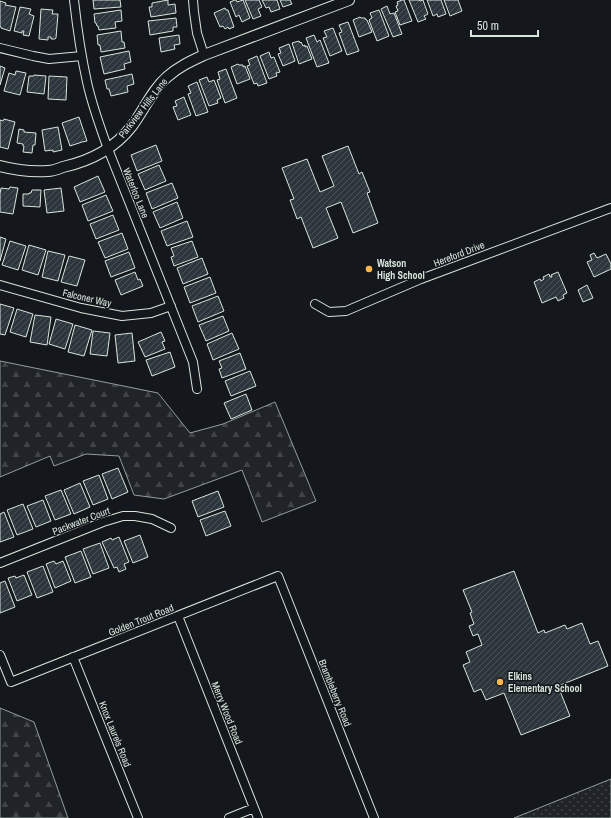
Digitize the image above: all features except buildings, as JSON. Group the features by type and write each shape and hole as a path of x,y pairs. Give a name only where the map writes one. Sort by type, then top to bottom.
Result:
{"street":[{"name":"Waterloo Lane","path":"74,0 82,56 92,100 108,149 193,362 197,389"},
{"path":"193,0 197,33 204,56"},
{"name":"Parkview Hills Lane","path":"0,166 12,169 49,171 89,159 108,149 121,137 131,126 153,94 167,77 184,64 349,0"},
{"path":"0,48 49,59 82,56"},
{"name":"Hereford Drive","path":"315,304 329,312 346,311 421,279 611,208"},
{"name":"Falconer Way","path":"0,285 81,308 122,316 151,312 171,306"},
{"name":"Packwater Court","path":"0,563 103,522 123,516 135,516 152,519 171,528"},
{"name":"Golden Trout Road","path":"0,655 11,682 278,576"},
{"name":"Brambleberry Road","path":"278,576 374,818"},
{"name":"Merry Wood Road","path":"178,616 258,818"},
{"name":"Knox Laurels Road","path":"73,658 138,818"},
{"path":"229,818 254,808"}],"green space":[{"path":"0,361 158,393 190,433 223,424 275,402 316,501 262,522 242,470 164,499 134,495 119,456 86,454 54,466 50,456 0,477"},
{"path":"0,708 34,722 68,818 0,818"},
{"path":"611,779 611,818 514,818"}],"place":[{"name":"Watson High School","path":"369,269"},
{"name":"Elkins Elementary School","path":"500,682"}]}
